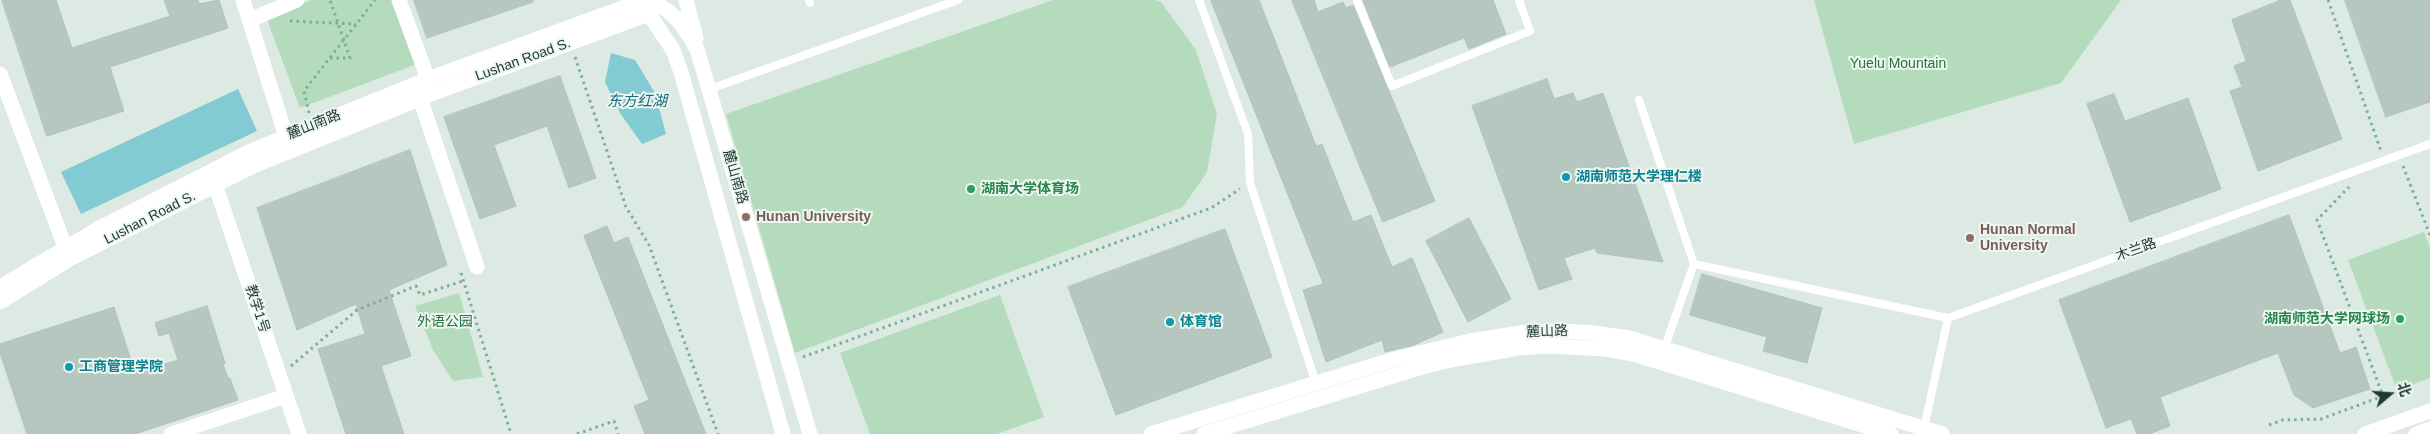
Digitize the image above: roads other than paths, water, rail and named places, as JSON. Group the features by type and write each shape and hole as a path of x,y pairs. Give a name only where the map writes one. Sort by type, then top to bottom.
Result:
{"main road":[{"path":"243,0 290,150"},
{"path":"250,20 297,0"},
{"path":"399,0 427,90 477,267"},
{"path":"686,0 704,68"},
{"path":"651,3 681,72 783,434"},
{"name":"麓山南路","path":"0,287 68,253 177,188 286,136 311,126 427,90 651,3 676,16 688,32 704,68 810,434"},
{"name":"Lushan Road S.","path":"0,302 68,253 215,184 427,90 570,42 651,3"},
{"path":"0,74 68,253"},
{"name":"教学1号","path":"215,184 299,434"},
{"name":"麓山路","path":"1151,434 1417,352 1527,332 1594,333 1629,338 1942,434"},
{"name":"麓山路","path":"1204,434 1422,367 1519,348 1547,346 1606,349 1634,354 1891,434"},
{"path":"171,434 286,396"},
{"path":"2365,434 2430,411"},
{"path":"2416,434 2430,429"}],"lane":[{"path":"710,90 958,0"},
{"path":"1199,0 1248,134 1250,183 1316,383"},
{"path":"1357,0 1392,86 1530,31 1519,0"},
{"path":"1639,100 1694,264 1664,349"},
{"name":"木兰路","path":"1948,318 2430,144"},
{"path":"1694,264 1948,318 1924,428"}],"water":[{"name":"东方红湖","path":"611,53 635,60 655,93 666,134 642,144 620,113 605,82"},
{"path":"238,89 257,131 81,214 61,172"}],"place":[{"name":"湖南师范大学理仁楼","path":"1566,177"},
{"name":"湖南大学体育场","path":"971,189"},
{"name":"Hunan University","path":"746,217"},
{"name":"Hunan Normal University","path":"1970,238"},
{"name":"湖南师范大学网球场","path":"2400,319"},
{"name":"体育馆","path":"1170,322"},
{"name":"工商管理学院","path":"69,367"}],"park label":[{"name":"Yuelu Mountain","path":"1898,64"},
{"name":"外语公园","path":"445,322"}]}
